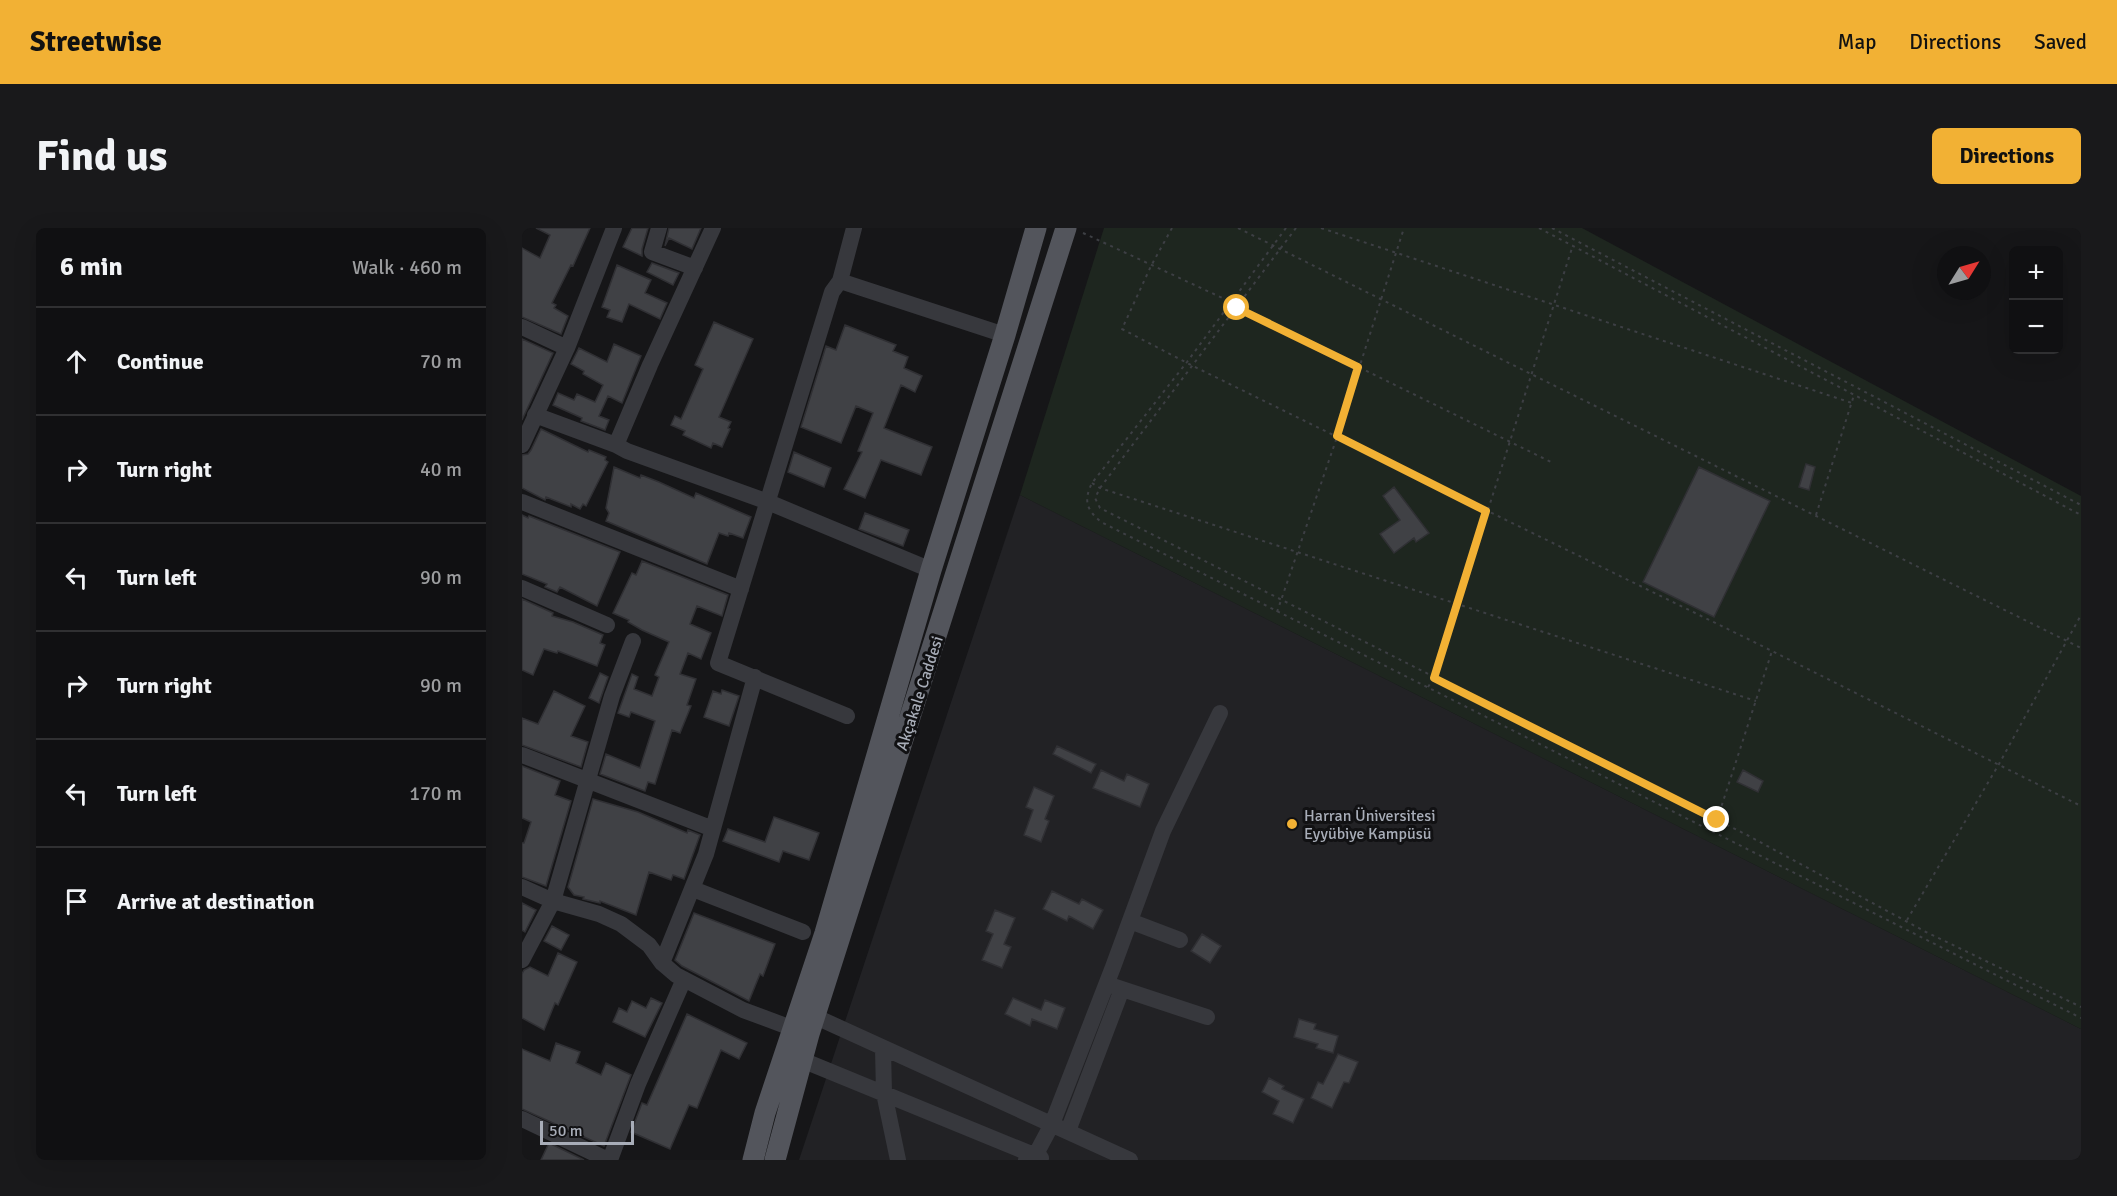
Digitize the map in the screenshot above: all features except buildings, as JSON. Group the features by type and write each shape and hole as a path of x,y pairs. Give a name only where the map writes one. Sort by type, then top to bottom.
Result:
{"main road":[{"name":"Akçakale Caddesi","path":"804,1022 825,933 931,570 1036,228"},
{"name":"Akçakale Caddesi","path":"776,1160 793,1058 804,1022 1074,230"},
{"name":"Akçakale Caddesi","path":"753,1160 765,1113 793,1058"}],"street":[{"path":"522,445 530,418 567,348 614,228"},
{"path":"659,228 652,252 695,268"},
{"path":"616,445 713,228"},
{"path":"847,716 718,663 832,292 840,281 854,228"},
{"path":"840,281 1005,335"},
{"path":"522,327 567,348"},
{"path":"530,418 616,445 768,502 931,570"},
{"path":"522,502 741,589"},
{"path":"522,588 607,625"},
{"path":"522,960 553,901 612,696 633,641"},
{"path":"662,963 693,889 713,829 755,677"},
{"path":"793,1058 884,1093 1035,1159 1060,1128 1114,986 1130,921 1163,831 1220,712"},
{"path":"522,755 713,829"},
{"path":"522,887 553,901 599,914 621,924 649,945 662,963 676,975 743,1010 804,1022 883,1048 1130,1160"},
{"path":"693,889 803,932"},
{"path":"1130,921 1180,940"},
{"path":"522,1119 609,1160 638,1084 684,979"},
{"path":"1114,986 1207,1017"},
{"path":"883,1048 884,1093 898,1160"}],"path":[{"path":"1172,228 1151,266 1122,329 1192,366 1772,651 2081,806"},
{"path":"1238,228 2081,648"},
{"path":"1286,228 1187,362 1092,483 1087,497 1087,506 1091,514 1101,522 1277,612 2081,1018"},
{"path":"1296,228 1100,488 1095,498 1100,508 1717,820 1906,921 2081,1007"},
{"path":"1320,228 1852,403"},
{"path":"1277,612 1404,228"},
{"path":"1539,228 2081,515"},
{"path":"1552,228 2081,505"},
{"path":"1074,230 1230,302 1237,308 1552,463"},
{"path":"1428,687 1434,678 1573,245"},
{"path":"1816,515 1854,395"},
{"path":"1092,483 1100,488 1756,701"},
{"path":"1906,921 1999,764 2081,615"},
{"path":"1717,820 1772,651"}],"shaded area":[{"path":"1104,228 1582,228 2081,496 2081,1029 1020,495"},
{"name":"Harran Üniversitesi Eyyübiye Kampüsü","path":"1020,495 2081,1029 2081,1160 799,1160"}],"place":[{"name":"Harran Üniversitesi Eyyübiye Kampüsü","path":"1292,824"}],"route":[{"path":"1237,308 1358,367 1337,436 1486,511 1434,678 1717,820"}]}
